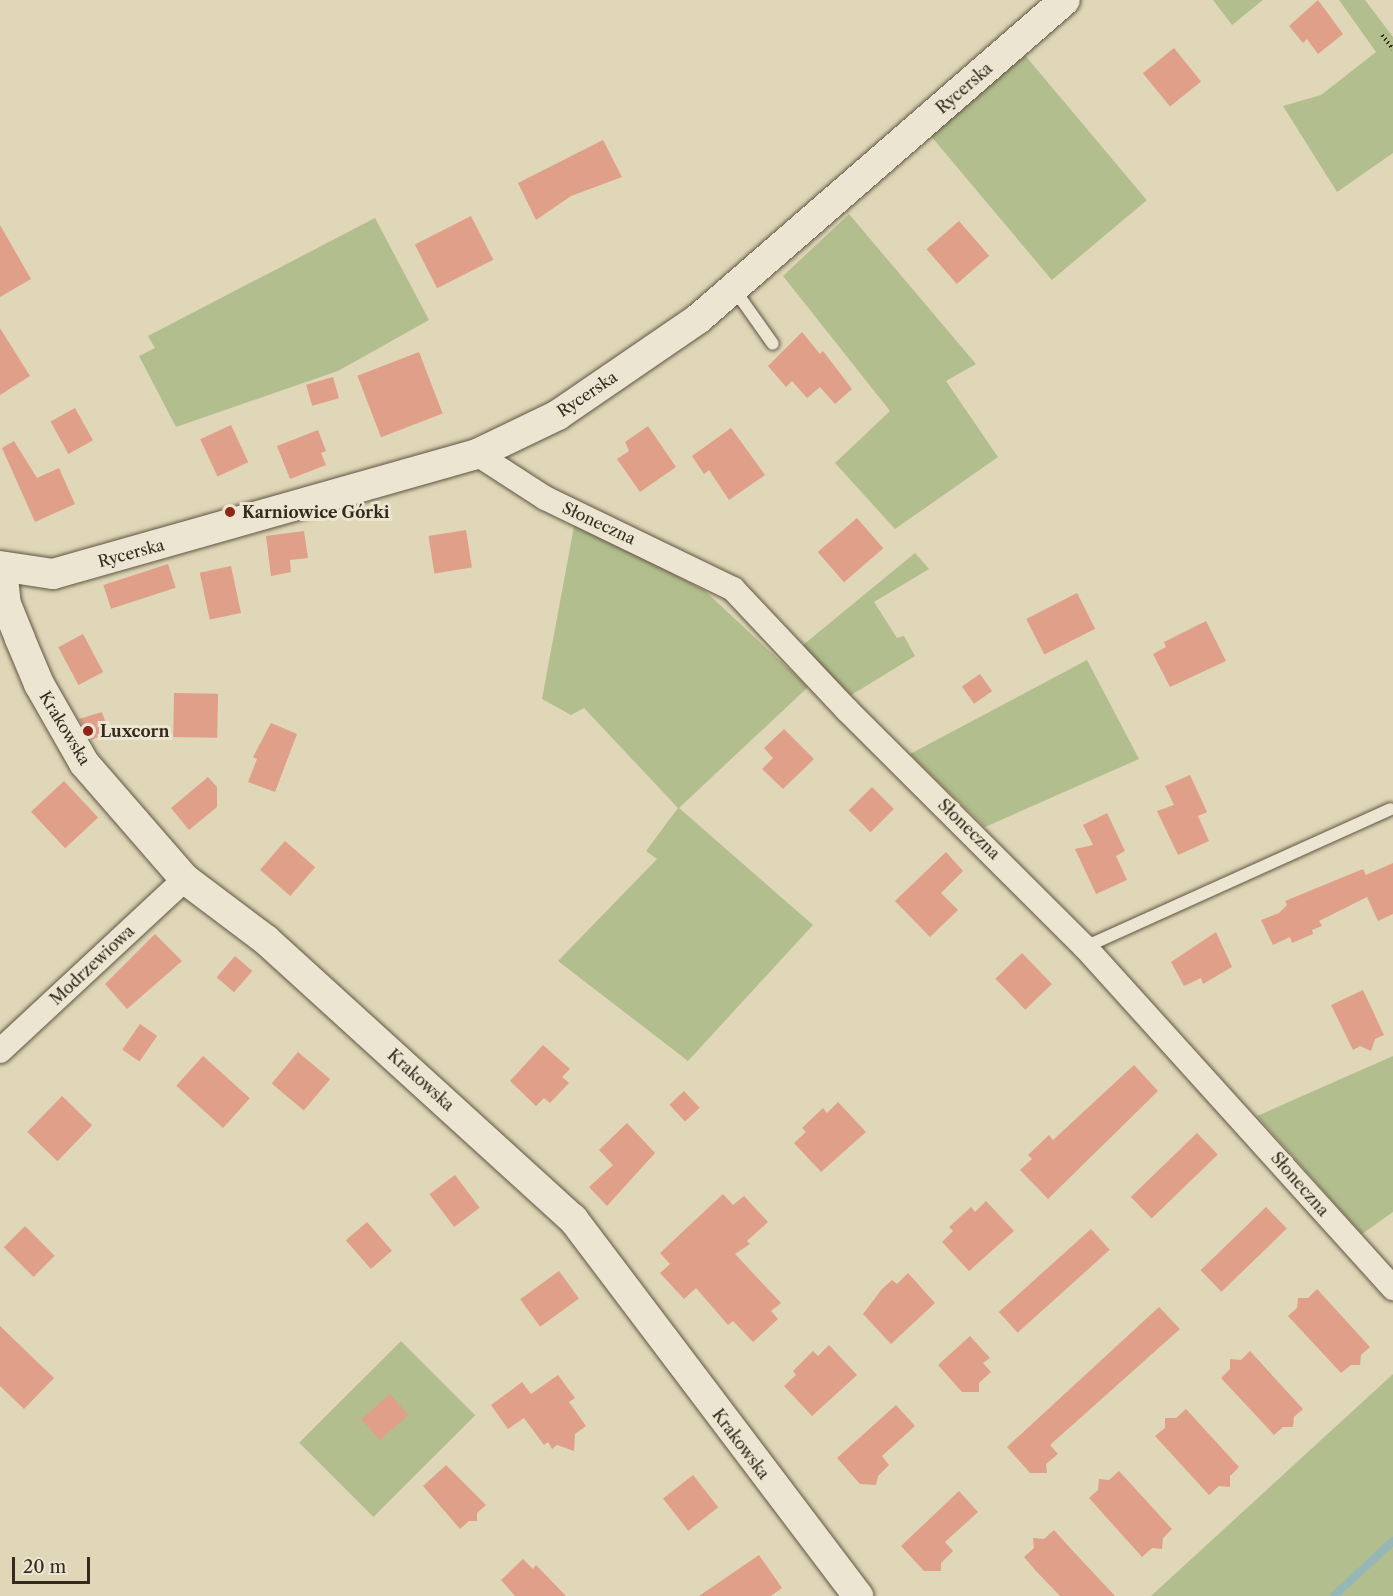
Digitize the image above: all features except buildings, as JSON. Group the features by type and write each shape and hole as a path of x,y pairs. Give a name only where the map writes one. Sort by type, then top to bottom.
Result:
{"street":[{"name":"Rycerska","path":"1,567 53,574 477,454 558,415 698,319 1065,0"},
{"name":"Słoneczna","path":"477,454 545,498 733,590 847,710 1085,947 1393,1288"},
{"name":"Krakowska","path":"1,567 6,604 28,657 84,763 185,879 266,940 573,1219 858,1596"},
{"name":"Modrzewiowa","path":"0,1051 185,879"}],"lane":[{"path":"733,288 773,344"},
{"path":"1085,947 1390,809"}],"path":[{"path":"1382,35 1393,49"}],"green space":[{"path":"1213,0 1263,0 1232,25"},
{"path":"1339,0 1365,0 1393,37 1393,153 1337,192 1283,106 1321,95 1376,52"},
{"path":"1024,54 1147,200 1052,280 929,134"},
{"path":"849,214 976,364 946,381 998,457 895,529 835,463 890,411 783,276"},
{"path":"375,218 429,320 338,371 176,427 139,356 155,348 148,336"},
{"path":"575,521 705,591 808,687 679,808 813,925 688,1061 558,961 657,859 646,851 678,808 584,708 571,715 542,699"},
{"path":"915,553 929,569 874,602 897,638 904,636 915,656 848,697 803,645"},
{"path":"1087,660 1139,759 985,827 910,754"},
{"path":"1393,1056 1393,1212 1362,1234 1257,1116"},
{"path":"401,1341 475,1415 373,1517 299,1443"},
{"path":"1393,1374 1393,1596 1151,1596"}],"waterway":[{"path":"1334,1596 1393,1541"}],"place":[{"name":"Karniowice Górki","path":"230,512"},
{"name":"Luxcorn","path":"88,731"}]}
